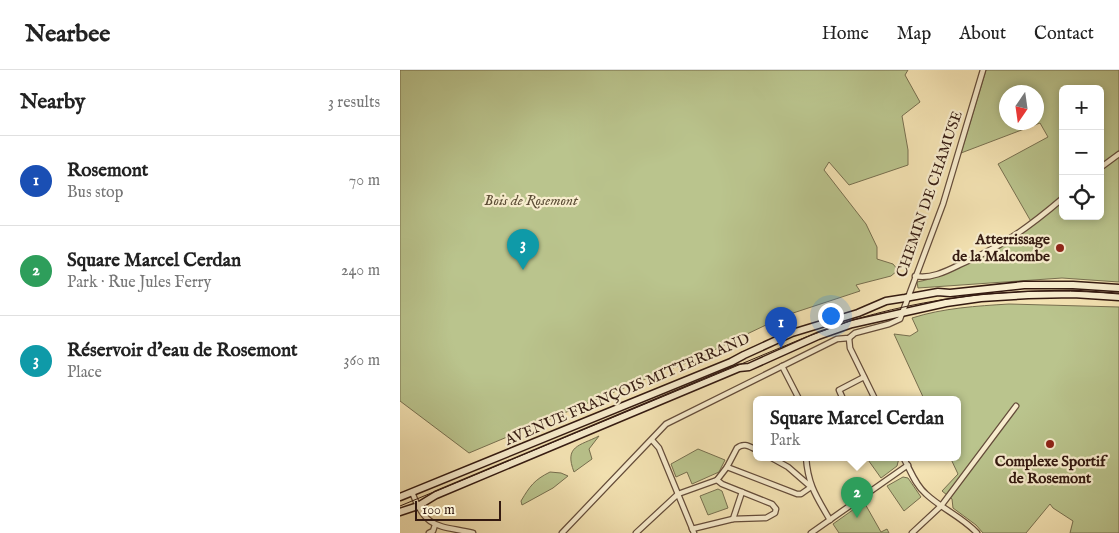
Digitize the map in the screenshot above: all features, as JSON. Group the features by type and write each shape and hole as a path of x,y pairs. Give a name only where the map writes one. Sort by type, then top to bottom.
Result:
{"main road":[{"name":"AVENUE FRANÇOIS MITTERRAND","path":"400,498 731,362 744,354 792,333 849,316 886,301 938,292 950,293 1024,285 1073,285 1119,288"},
{"name":"AVENUE FRANÇOIS MITTERRAND","path":"400,512 418,506 445,491 739,368 749,367 818,336 852,324 946,303 981,298 1074,294 1119,296"}],"street":[{"name":"CHEMIN DE CHAMUSE","path":"903,313 948,189 982,70"},
{"path":"1104,165 1119,154"},
{"path":"915,276 928,277 986,253 1013,238 1059,201"},
{"path":"562,533 666,424 837,339 849,338 855,333 896,322 903,313"},
{"path":"849,338 850,348 874,396"},
{"path":"782,366 797,396"},
{"path":"842,396 839,390 864,377"},
{"path":"912,533 941,506 1016,406"},
{"path":"652,440 659,448 693,531 733,519 766,518 775,513 776,509 772,504 722,484 717,480"},
{"path":"636,533 678,494 717,480 740,446 753,448"},
{"path":"777,461 811,487"},
{"path":"806,461 807,474 811,487 830,520"},
{"path":"905,461 918,486 941,506 966,522 977,533"},
{"path":"811,533 908,466"},
{"path":"727,467 797,494 802,494 811,487"},
{"path":"412,492 424,517 435,525 473,533"},
{"path":"733,519 742,492"},
{"path":"430,533 435,525"}],"green space":[{"name":"Bois de Rosemont","path":"400,70 908,70 905,75 920,102 902,116 908,150 908,165 849,185 829,162 824,170 866,224 877,247 877,259 893,264 898,270 891,276 856,285 860,291 787,315 697,359 469,453 400,401"},
{"path":"986,70 1119,70 1119,282 1062,278 918,288 917,282 940,276 981,257 1007,243 1033,225 998,164 1048,137 1044,130 1044,85 999,85 999,130 1022,130 961,153"},
{"name":"Complexe Sportif de Rosemont","path":"1009,304 1119,307 1119,533 1070,533 1073,521 1050,504 1026,533 983,533 976,525 953,508 952,499 942,491 958,474 952,461 961,461 961,396 923,396 894,334 910,336 918,331 912,318 960,308"},
{"path":"599,436 589,449 592,459 574,472 571,463 572,452 580,445"},
{"path":"698,449 725,460 719,472 692,484 687,472 676,477 671,464"},
{"path":"869,461 898,461 897,466 881,478"},
{"path":"550,472 568,476 553,488 522,505 521,501 530,487"},
{"path":"903,477 908,478 921,497 904,511 887,486"},
{"path":"718,489 722,491 728,508 708,515 700,496"},
{"path":"864,502 881,532 887,529 889,533 839,533 833,524"}],"tram line":[{"path":"400,506 806,337 860,318 923,303 988,294 1054,291 1119,294"}],"place":[{"name":"Atterrissage de la Malcombe","path":"1060,248"},
{"name":"Réservoir d'eau de Rosemont","path":"523,270"},
{"name":"Rosemont","path":"781,348"},
{"name":"Complexe Sportif de Rosemont","path":"1050,444"},
{"name":"Square Marcel Cerdan","path":"857,518"}]}
